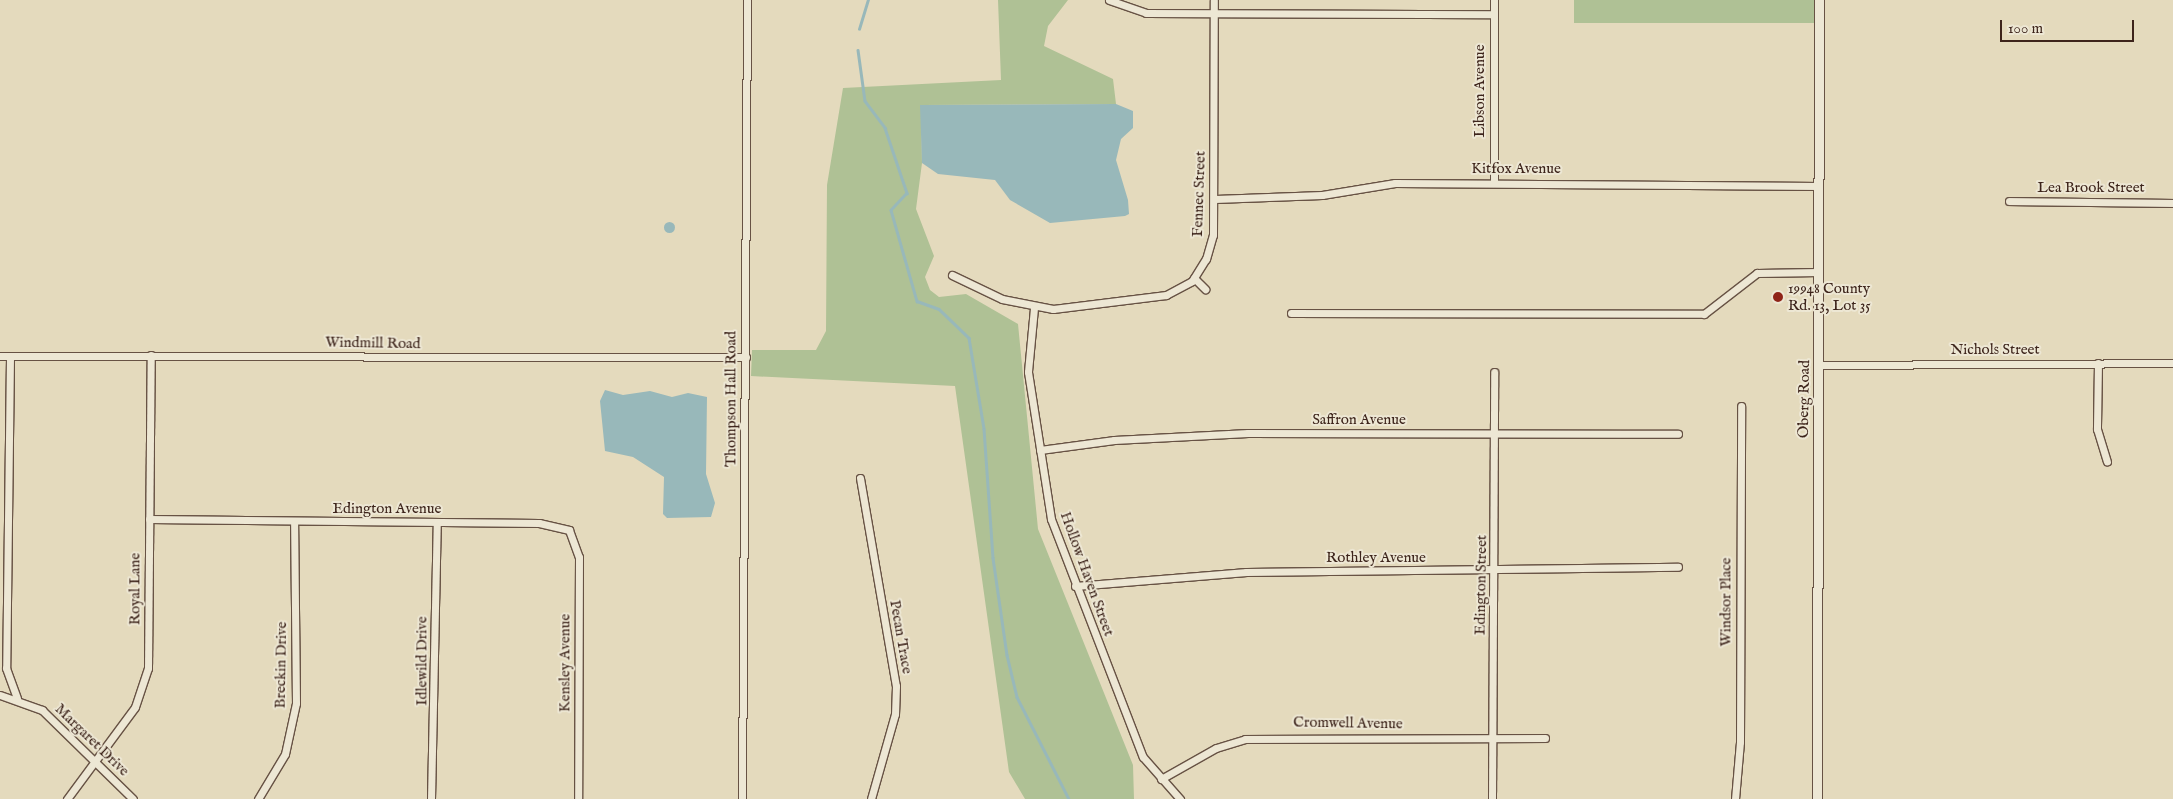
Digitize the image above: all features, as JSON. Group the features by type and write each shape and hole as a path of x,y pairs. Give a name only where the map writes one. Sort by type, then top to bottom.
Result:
{"street":[{"name":"Thompson Hall Road","path":"742,799 747,0"},
{"path":"1109,0 1136,12 1494,14"},
{"name":"Fennec Street","path":"1194,278 1210,247 1215,199 1214,0"},
{"name":"Libson Avenue","path":"1494,0 1494,183"},
{"name":"Oberg Road","path":"1817,799 1819,0"},
{"name":"Kitfox Avenue","path":"1215,199 1322,195 1395,183 1818,186"},
{"name":"Lea Brook Street","path":"2009,201 2173,203"},
{"path":"1291,313 1704,314 1757,273 1819,272"},
{"path":"952,274 1002,299 1034,308 1069,309 1145,299 1166,295 1194,278 1206,289"},
{"name":"Hollow Haven Street","path":"1034,308 1027,352 1051,519 1075,586 1144,757 1180,799"},
{"name":"Royal Lane","path":"67,799 135,706 145,682 151,355"},
{"name":"Windmill Road","path":"0,356 746,356"},
{"path":"10,357 3,460 6,668 10,688 17,698"},
{"path":"2098,363 2097,430 2107,462"},
{"name":"Nichols Street","path":"1818,364 2173,363"},
{"name":"Edington Street","path":"1492,799 1496,572 1494,372"},
{"name":"Windsor Place","path":"1735,799 1740,742 1741,406"},
{"name":"Saffron Avenue","path":"1040,450 1186,435 1678,434"},
{"name":"Pecan Trace","path":"860,478 896,686 895,714 871,799"},
{"name":"Edington Avenue","path":"149,519 549,524 569,530"},
{"name":"Breckin Drive","path":"258,799 285,754 296,703 294,522"},
{"name":"Idlewild Drive","path":"431,799 437,523"},
{"name":"Kensley Avenue","path":"569,530 579,557 578,799"},
{"name":"Rothley Avenue","path":"1075,586 1246,572 1496,572 1560,567 1678,567"},
{"path":"0,694 10,688"},
{"name":"Margaret Drive","path":"0,694 17,698 42,710 133,799"},
{"name":"Cromwell Avenue","path":"1161,779 1216,748 1245,739 1546,738"}],"green space":[{"path":"998,0 1068,0 1048,26 1044,46 1113,79 1116,104 921,105 922,163 916,209 934,256 925,277 930,290 939,297 966,294 1018,324 1038,529 1133,765 1134,799 1025,799 1009,772 955,386 751,376 752,350 816,350 826,331 827,185 843,88 1001,80"},
{"path":"1574,0 1825,0 1825,23 1574,23"}],"water":[{"path":"1116,104 1133,111 1133,128 1121,139 1116,160 1128,200 1129,214 1125,216 1050,223 1010,200 995,180 938,174 922,163 920,105"},
{"path":"667,222 671,222 674,227 673,231 667,232 664,229 664,225"},
{"path":"605,390 623,395 650,391 672,397 688,393 707,397 706,474 715,503 711,517 667,518 663,514 664,477 633,457 605,451 600,401"}],"waterway":[{"path":"859,29 868,0"},
{"path":"858,50 865,101 885,128 907,193 891,210 917,301 939,309 969,338 984,429 993,558 1007,655 1017,697 1069,799"}],"place":[{"name":"19948 County Rd. 13, Lot 35","path":"1778,297"}]}
